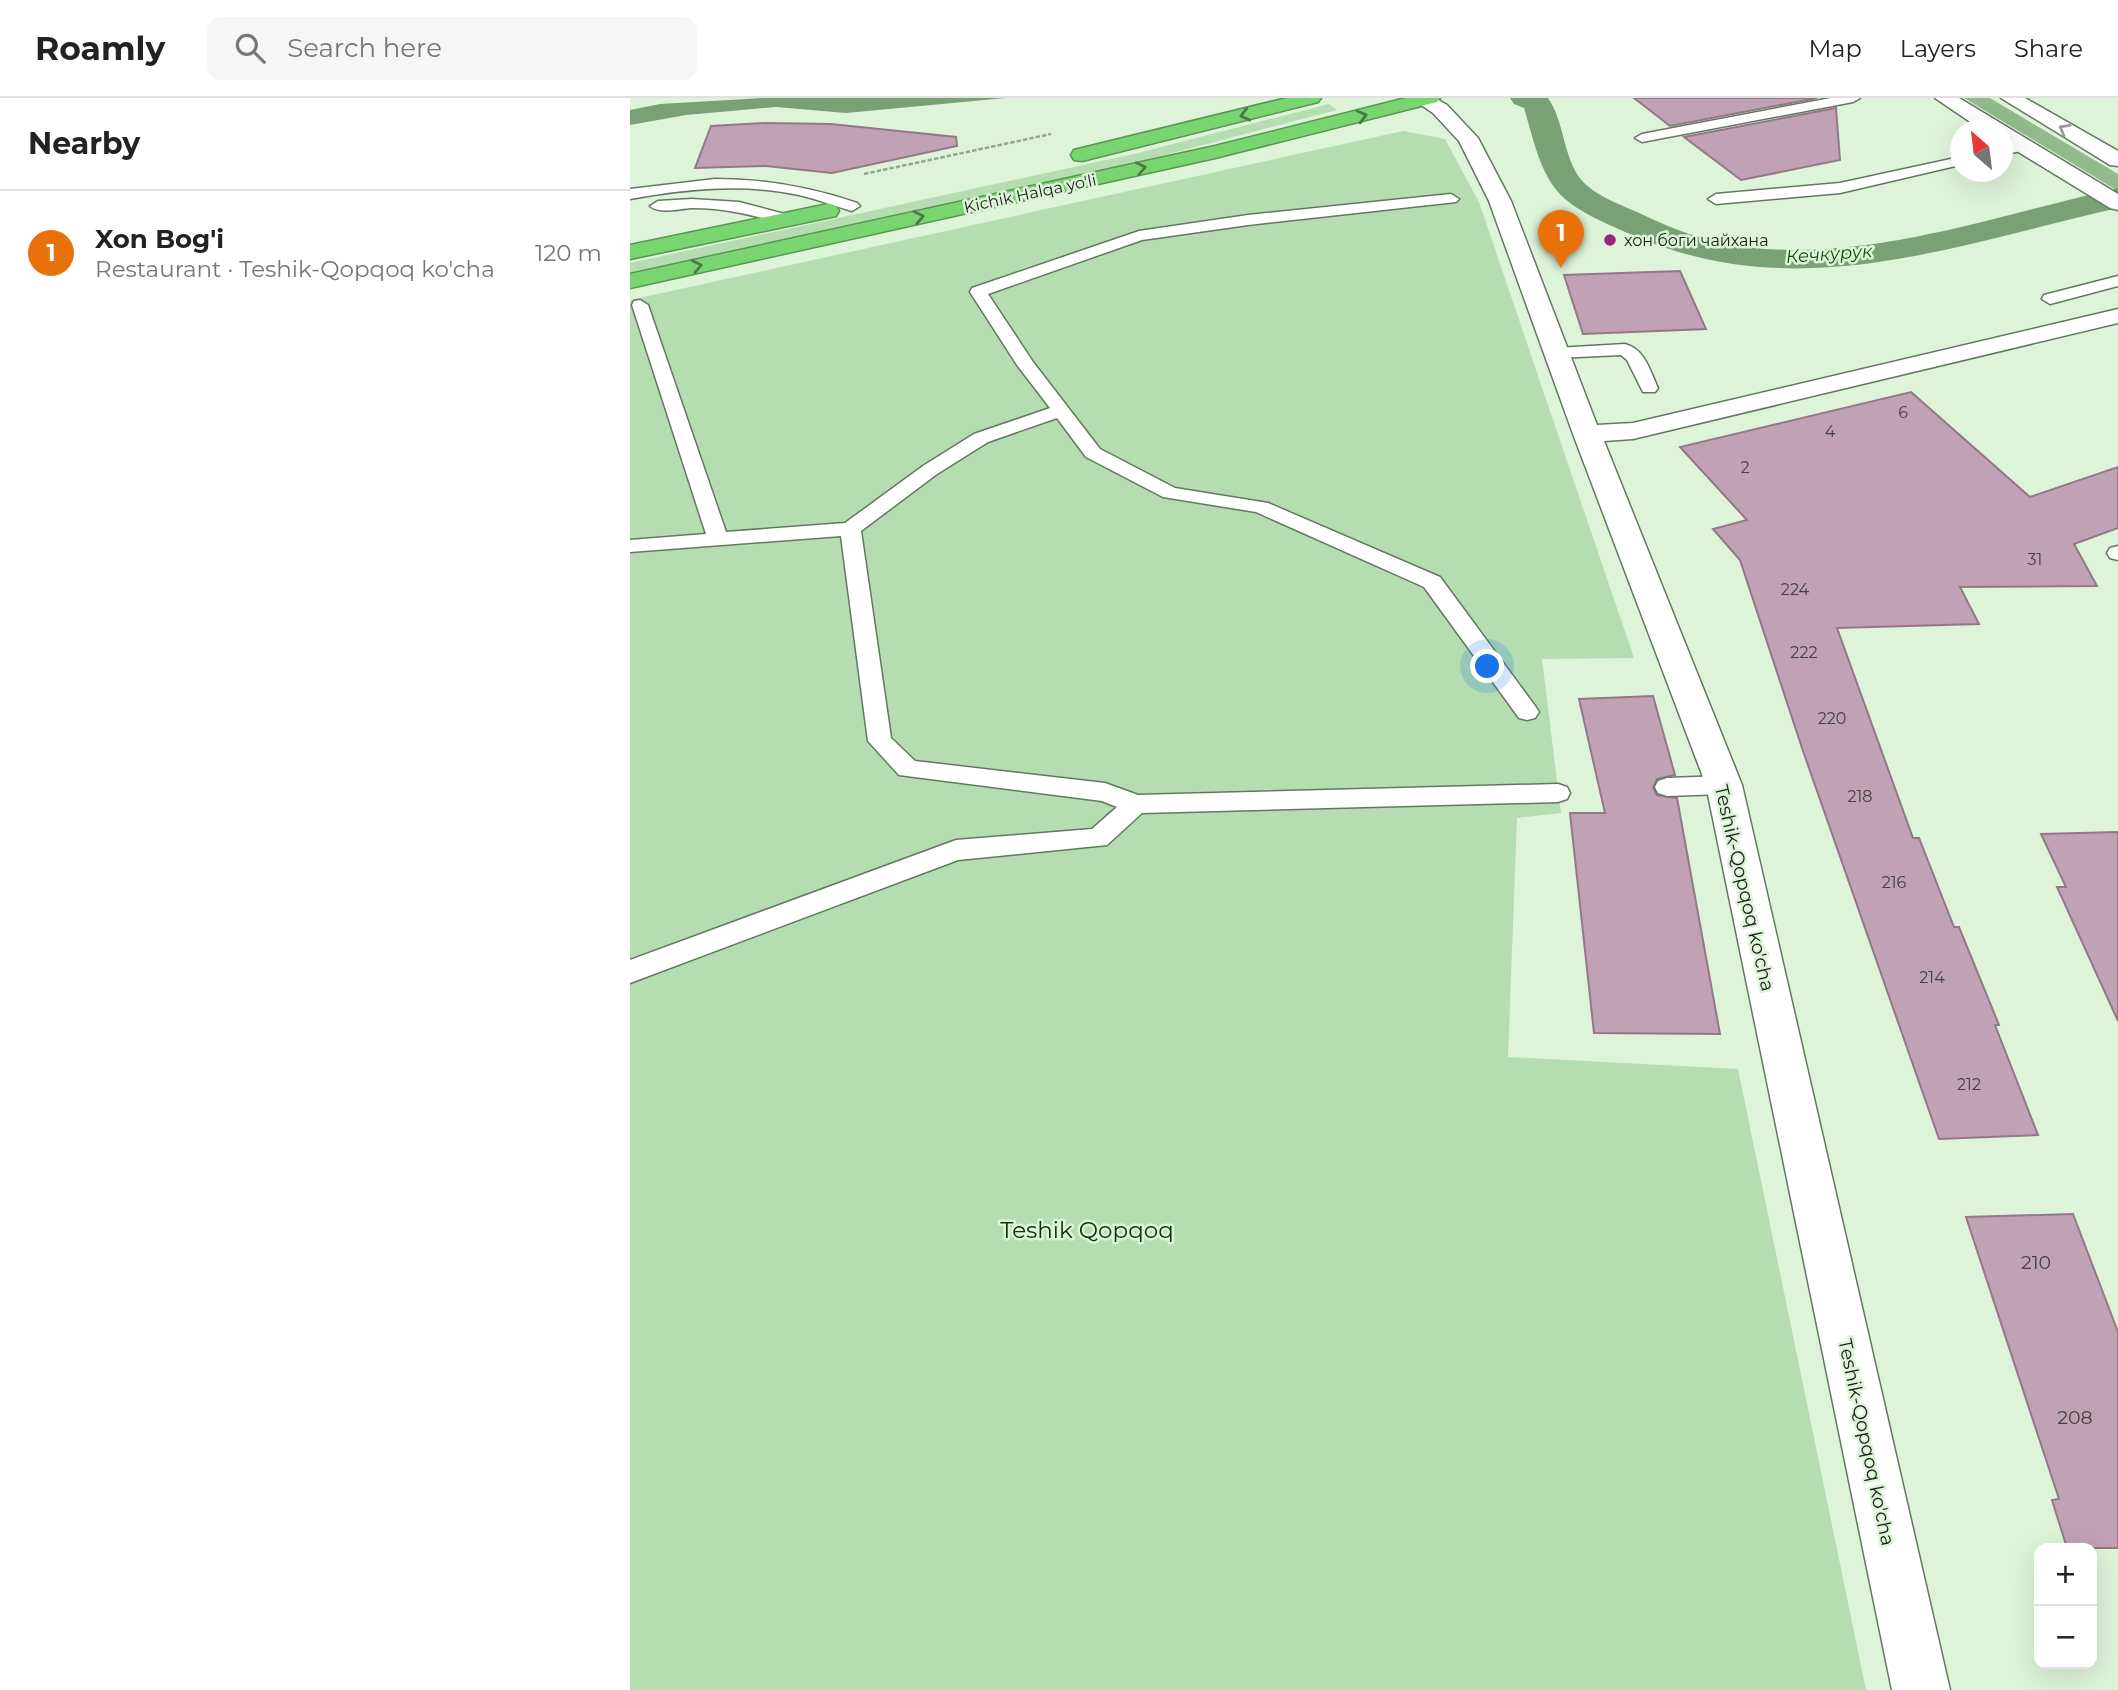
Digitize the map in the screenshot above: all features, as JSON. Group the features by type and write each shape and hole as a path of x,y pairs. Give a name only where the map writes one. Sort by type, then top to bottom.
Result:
{"highway":[{"name":"Kichik Halqa yo'li","path":"1063,160 1311,98"},
{"name":"Kichik Halqa yo'li","path":"630,281 1215,152 1425,99"},
{"path":"630,252 876,201"}],"street":[{"path":"1945,98 1979,119"},
{"path":"2011,98 2118,160"},
{"name":"Teshik-Qopqoq ko'cha","path":"1425,99 1440,109 1468,138 1500,201 1587,434 1724,785 1921,1690"},
{"path":"2013,139 2118,203"},
{"path":"1587,434 1633,431 2118,316"}],"lane":[{"path":"1642,138 1853,98"},
{"path":"2013,149 2025,146"},
{"path":"1716,199 1840,188 1950,163"},
{"path":"630,194 717,183 769,184 815,192 852,206"},
{"path":"1451,199 1248,220 1139,236 978,292 1026,365 1093,453 1170,493 1261,507 1432,582 1527,712"},
{"path":"640,209 709,203 753,207 787,219"},
{"path":"2050,299 2118,281"},
{"path":"640,305 718,540"},
{"path":"1556,353 1625,349 1635,357 1649,388"},
{"path":"630,546 850,529 930,470 981,438 1060,411"},
{"path":"850,529 880,741 908,769 1105,792 1136,804 1558,793"},
{"path":"1667,787 1724,785"},
{"path":"630,972 956,850 1097,838 1136,804"}],"path":[{"path":"860,175 1058,133"}],"green space":[{"path":"1329,104 1337,110 1142,161 630,273 630,263 1134,154"},
{"name":"Teshik Qopqoq","path":"1403,131 1445,139 1479,202 1634,658 1542,659 1561,813 1517,818 1508,1057 1738,1069 1866,1690 630,1690 630,300"}],"shaded area":[{"path":"763,98 1006,98 846,113 776,107 686,115 630,125 630,110 660,104"},
{"path":"1964,98 1990,98 2118,174 2118,191 2013,128 2013,119 1999,119"}],"building":[{"path":"1634,98 1817,98 1670,126"},
{"path":"1836,108 1840,160 1741,180 1684,137"},
{"path":"831,124 956,137 957,146 832,173 766,166 695,168 711,126"},
{"path":"1680,271 1706,329 1583,334 1564,275"},
{"path":"1911,392 2030,497 2118,467 2118,528 2074,544 2097,586 1960,587 1979,624 1837,628 1913,838 1919,838 1954,927 1959,927 1999,1025 1995,1025 2038,1135 1939,1139 1803,751 1740,560 1713,529 1747,520 1680,447"},
{"path":"1653,696 1675,775 1657,779 1653,788 1657,795 1677,798 1720,1034 1594,1033 1570,813 1605,813 1579,699"},
{"path":"2118,832 2118,1021 2057,887 2066,887 2041,834"},
{"path":"2073,1214 2118,1332 2118,1548 2097,1548 2097,1543 2065,1543 2052,1500 2059,1499 1966,1217"}],"waterway":[{"name":"Кечкурук","path":"1524,98 1537,103 1564,178 1581,195 1663,236 1737,256 1796,260 1888,251 2118,198"}],"place":[{"name":"хон боги чайхана","path":"1610,240"},
{"name":"Xon Bog'i","path":"1561,268"}]}
